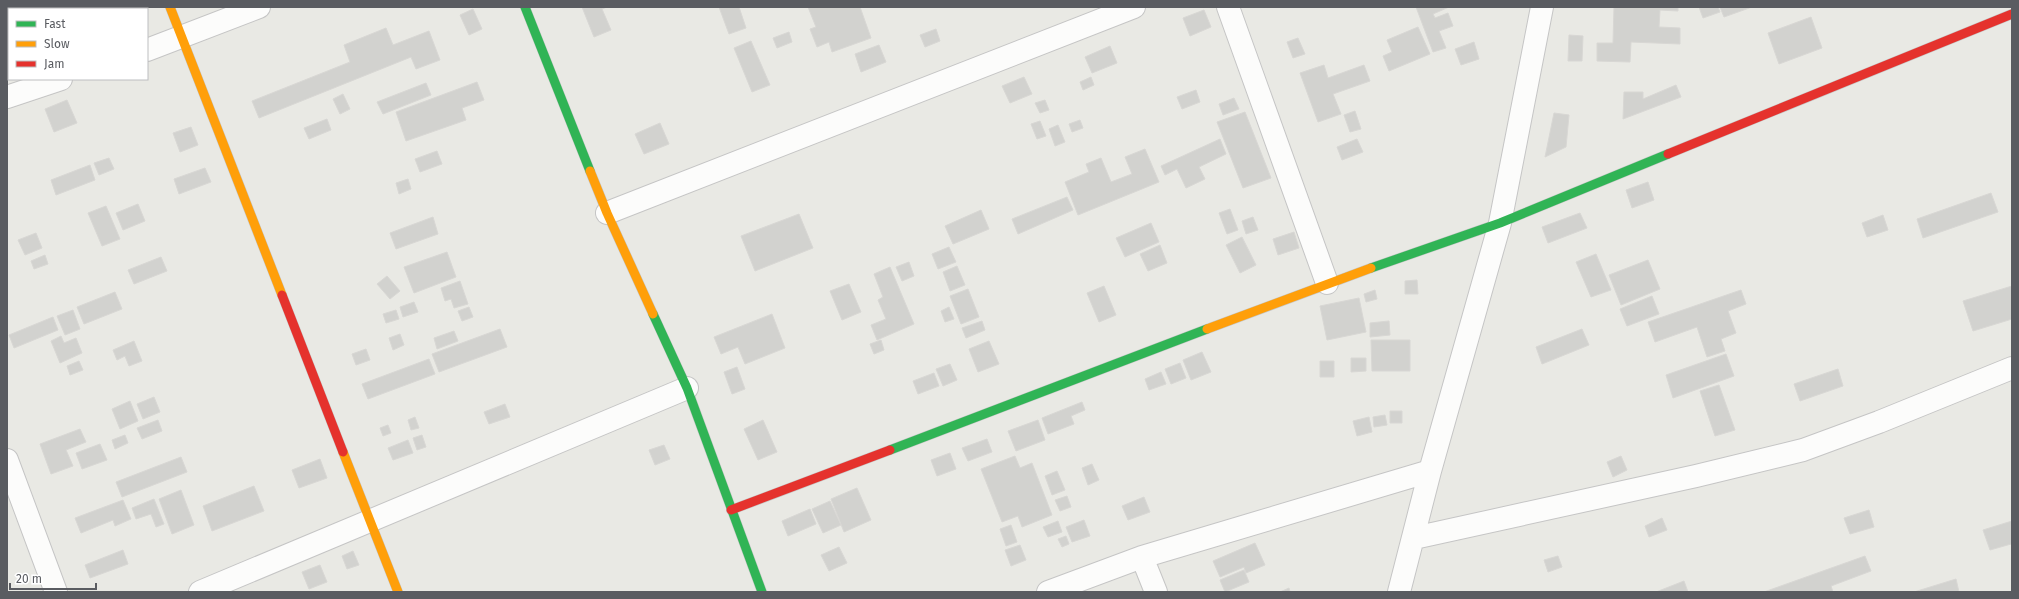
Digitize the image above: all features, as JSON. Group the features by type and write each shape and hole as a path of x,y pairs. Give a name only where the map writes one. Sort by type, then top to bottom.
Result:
{"street":[{"path":"170,7 398,592"},
{"path":"148,50 183,38 260,7"},
{"path":"525,7 607,213 687,388 762,592"},
{"path":"607,213 1134,7"},
{"path":"1228,7 1327,283"},
{"path":"1399,592 1430,471 1500,223 1542,7"},
{"path":"731,510 1327,283 1500,223 2012,14"},
{"path":"7,97 58,80"},
{"path":"1414,538 1696,476 1803,450 1887,420 2012,368"},
{"path":"200,592 687,388"},
{"path":"7,460 56,592"},
{"path":"1048,592 1142,557 1430,471"},
{"path":"1142,557 1156,592"}],"building":[{"path":"20,7 44,8 20,8"},
{"path":"47,7 68,8 48,8"},
{"path":"582,7 607,7 602,9 611,30 594,37"},
{"path":"719,7 739,7 746,28 729,34"},
{"path":"808,7 860,7 871,38 832,52 829,42 817,47 810,29 816,27"},
{"path":"1416,7 1449,7 1433,14 1435,18 1448,13 1453,26 1439,31 1446,48 1433,52"},
{"path":"1614,7 1678,7 1678,11 1660,10 1659,27 1680,28 1680,44 1631,42 1630,62 1597,61 1597,43 1613,43"},
{"path":"1699,7 1718,7 1720,12 1703,18"},
{"path":"1720,7 1752,7 1724,17"},
{"path":"473,9 482,29 469,35 460,15"},
{"path":"1204,10 1211,27 1190,36 1183,18"},
{"path":"1811,17 1822,48 1779,64 1768,33"},
{"path":"1418,27 1430,54 1389,71 1383,56 1392,52 1387,40"},
{"path":"386,28 393,45 429,31 440,60 416,69 411,57 259,118 252,101 350,62 344,45"},
{"path":"936,29 940,41 925,47 920,35"},
{"path":"789,32 792,42 777,48 773,38"},
{"path":"1569,35 1583,36 1582,61 1568,61"},
{"path":"1298,38 1305,54 1293,58 1287,42"},
{"path":"751,41 770,85 752,92 734,48"},
{"path":"1474,42 1479,59 1461,65 1455,49"},
{"path":"879,45 886,62 861,72 855,54"},
{"path":"1110,46 1117,63 1092,73 1085,57"},
{"path":"1324,65 1328,78 1364,65 1370,81 1333,94 1341,114 1318,122 1300,73"},
{"path":"1024,77 1032,94 1010,103 1002,86"},
{"path":"1091,77 1094,85 1083,90 1080,82"},
{"path":"477,82 484,100 462,108 466,120 406,141 396,112"},
{"path":"426,83 431,95 383,114 377,102"},
{"path":"1676,85 1681,97 1623,119 1624,92 1643,92 1643,99"},
{"path":"1196,90 1200,102 1182,109 1177,97"},
{"path":"343,94 350,109 340,114 333,99"},
{"path":"1234,98 1239,109 1223,115 1219,104"},
{"path":"67,100 77,123 54,132 45,109"},
{"path":"1045,100 1049,110 1040,113 1035,103"},
{"path":"1355,111 1361,129 1350,132 1344,115"},
{"path":"1245,112 1271,178 1243,188 1217,122"},
{"path":"1554,113 1569,115 1566,147 1545,157"},
{"path":"327,119 331,130 309,139 304,128"},
{"path":"1080,120 1083,128 1072,132 1069,124"},
{"path":"1040,121 1046,136 1037,139 1031,124"},
{"path":"660,123 669,144 644,154 635,134"},
{"path":"1058,125 1065,142 1055,146 1049,129"},
{"path":"191,127 198,145 180,152 173,133"},
{"path":"1220,139 1226,154 1199,167 1205,179 1186,188 1177,169 1165,175 1161,166"},
{"path":"1357,139 1363,152 1342,160 1337,147"},
{"path":"1145,149 1159,182 1078,215 1065,182 1089,172 1086,164 1101,158 1111,182 1132,174 1125,157"},
{"path":"437,151 442,164 420,172 415,159"},
{"path":"109,158 114,169 99,175 94,163"},
{"path":"90,165 95,180 56,195 51,180"},
{"path":"205,168 211,182 179,194 174,179"},
{"path":"408,179 411,189 399,194 396,183"},
{"path":"1648,182 1654,200 1632,208 1626,190"},
{"path":"1991,193 1998,212 1923,238 1917,219"},
{"path":"1067,197 1073,210 1018,234 1012,219"},
{"path":"138,204 145,221 123,230 116,213"},
{"path":"106,206 120,239 102,246 88,213"},
{"path":"1230,209 1238,230 1227,234 1219,213"},
{"path":"981,210 989,229 953,244 945,226"},
{"path":"1580,213 1587,228 1548,243 1542,227"},
{"path":"799,214 813,248 755,271 741,236"},
{"path":"1883,215 1888,230 1867,237 1862,223"},
{"path":"433,217 438,234 396,249 390,233"},
{"path":"1253,217 1258,230 1246,234 1242,221"},
{"path":"1151,223 1159,242 1125,257 1116,238"},
{"path":"1294,232 1299,248 1278,255 1273,239"},
{"path":"36,233 42,248 25,255 18,240"},
{"path":"1242,237 1256,265 1240,273 1226,245"},
{"path":"1160,245 1167,263 1148,271 1140,254"},
{"path":"949,247 956,262 938,269 932,254"},
{"path":"447,252 456,277 414,293 404,267"},
{"path":"1596,254 1611,290 1591,297 1576,262"},
{"path":"45,255 48,264 34,269 31,261"},
{"path":"161,257 167,271 134,284 128,270"},
{"path":"1648,260 1660,289 1621,305 1609,275"},
{"path":"909,262 914,276 902,281 896,267"},
{"path":"957,266 965,285 950,291 943,272"},
{"path":"890,267 914,324 877,340 871,325 886,319 878,300 883,297 874,274"},
{"path":"387,276 400,291 390,299 377,284"},
{"path":"1417,280 1418,294 1405,294 1405,281"},
{"path":"460,281 468,304 454,308 451,299 445,301 441,288"},
{"path":"849,284 861,312 842,320 830,291"},
{"path":"1104,286 1116,315 1099,322 1087,293"},
{"path":"2012,286 2012,319 1973,331 1963,301"},
{"path":"968,289 979,317 961,324 950,296"},
{"path":"1375,290 1377,299 1366,302 1364,294"},
{"path":"1741,290 1746,304 1728,311 1736,333 1721,339 1725,351 1707,357 1697,327 1655,342 1648,322"},
{"path":"115,292 122,309 84,324 77,307"},
{"path":"1652,296 1659,314 1627,326 1620,309"},
{"path":"1359,298 1366,332 1327,340 1320,306"},
{"path":"414,302 418,312 403,317 400,307"},
{"path":"469,307 473,317 462,321 458,311"},
{"path":"949,307 954,319 945,322 941,311"},
{"path":"73,310 80,329 65,335 57,316"},
{"path":"396,310 399,319 386,323 383,314"},
{"path":"772,314 785,348 745,364 738,347 721,354 714,337"},
{"path":"53,317 58,330 14,348 9,335"},
{"path":"982,321 985,330 966,338 962,328"},
{"path":"1389,321 1390,335 1370,337 1370,323"},
{"path":"500,329 507,347 439,372 432,354"},
{"path":"1582,329 1589,345 1542,364 1536,347"},
{"path":"454,331 458,341 437,349 434,338"},
{"path":"400,334 404,345 393,350 389,338"},
{"path":"61,336 64,343 76,338 82,353 60,363 51,341"},
{"path":"881,340 884,350 874,354 870,344"},
{"path":"1371,340 1410,340 1410,371 1372,371"},
{"path":"134,341 142,361 129,366 125,356 117,360 113,350"},
{"path":"989,341 999,364 978,372 969,349"},
{"path":"366,349 370,360 356,365 352,354"},
{"path":"1202,352 1211,372 1191,380 1183,360"},
{"path":"1726,354 1734,376 1673,398 1666,375"},
{"path":"1351,358 1366,358 1366,371 1351,372"},
{"path":"429,359 435,374 368,399 362,384"},
{"path":"79,361 83,370 70,375 67,366"},
{"path":"1320,361 1334,361 1334,377 1320,377"},
{"path":"1180,363 1186,378 1171,384 1165,369"},
{"path":"950,364 957,380 943,386 936,369"},
{"path":"737,367 745,389 732,394 724,372"},
{"path":"1838,369 1843,386 1800,401 1794,384"},
{"path":"1161,372 1166,384 1149,390 1145,379"},
{"path":"934,373 939,386 918,394 913,381"},
{"path":"1719,385 1735,430 1715,436 1700,391"},
{"path":"154,397 160,412 143,419 137,404"},
{"path":"130,401 138,421 120,429 112,409"},
{"path":"1082,402 1085,410 1071,416 1074,424 1048,434 1042,418"},
{"path":"505,404 510,417 489,424 484,412"},
{"path":"1390,411 1402,411 1402,423 1390,423"},
{"path":"1385,415 1387,425 1374,427 1373,417"},
{"path":"415,417 419,428 411,430 408,420"},
{"path":"1369,417 1372,432 1357,436 1353,421"},
{"path":"158,420 162,431 142,439 137,428"},
{"path":"763,420 777,452 758,460 744,429"},
{"path":"1038,420 1045,440 1016,451 1008,431"},
{"path":"388,425 391,433 383,436 380,428"},
{"path":"80,429 86,442 66,450 73,466 51,474 40,444"},
{"path":"125,435 128,443 115,449 112,440"},
{"path":"422,435 426,447 417,450 413,438"},
{"path":"987,439 992,452 968,461 962,448"},
{"path":"408,440 413,453 393,460 388,448"},
{"path":"100,444 107,460 82,469 76,453"},
{"path":"664,445 670,459 655,465 649,450"},
{"path":"950,453 956,469 937,476 931,460"},
{"path":"1015,456 1020,468 1032,463 1052,515 1022,527 1018,516 1002,522 981,469"},
{"path":"1621,456 1627,470 1613,477 1607,462"},
{"path":"181,457 187,472 122,497 116,482"},
{"path":"320,459 327,478 299,488 292,470"},
{"path":"1092,464 1099,480 1088,485 1082,468"},
{"path":"1057,471 1065,490 1052,495 1045,476"},
{"path":"254,486 264,511 212,531 203,506"},
{"path":"857,488 871,520 844,532 831,499"},
{"path":"181,490 194,525 172,534 159,499"},
{"path":"1067,496 1071,507 1060,511 1055,500"},
{"path":"1144,497 1150,512 1128,520 1122,506"},
{"path":"154,499 164,524 156,527 151,514 136,519 132,508"},
{"path":"123,500 131,519 115,526 113,520 81,533 75,518"},
{"path":"830,501 841,525 823,533 812,509"},
{"path":"810,509 816,524 788,536 782,521"},
{"path":"1869,510 1874,527 1850,534 1844,518"},
{"path":"1662,518 1667,530 1649,537 1645,526"},
{"path":"1084,520 1090,536 1072,542 1066,527"},
{"path":"1058,521 1062,532 1048,537 1043,527"},
{"path":"2012,521 2012,547 2011,544 1990,550 1983,530"},
{"path":"1011,525 1017,542 1006,546 1000,529"},
{"path":"1066,536 1069,544 1062,547 1058,539"},
{"path":"1255,543 1265,565 1246,573 1244,567 1220,577 1213,561"},
{"path":"1020,545 1026,560 1011,566 1005,550"},
{"path":"839,547 847,563 829,571 821,555"},
{"path":"123,550 128,564 90,578 85,565"},
{"path":"353,551 359,565 347,569 342,556"},
{"path":"1558,556 1562,567 1548,572 1544,560"},
{"path":"1865,556 1871,571 1831,586 1833,592 1764,592"},
{"path":"320,565 327,582 309,589 302,572"},
{"path":"1244,570 1249,582 1225,592 1220,580"},
{"path":"1956,579 1959,592 1914,592"},
{"path":"1684,581 1688,592 1656,592"},
{"path":"1289,588 1290,592 1280,592"}],"traffic: fast":[{"path":"525,7 590,171"},
{"path":"1371,268 1500,223 1668,154"},
{"path":"653,314 687,388 762,592"},
{"path":"890,450 1207,329"}],"traffic: slow":[{"path":"170,7 282,295"},
{"path":"590,171 607,213 653,314"},
{"path":"1207,329 1371,268"},
{"path":"343,452 398,592"}],"traffic: jam":[{"path":"1668,154 2012,14"},
{"path":"282,295 343,452"},
{"path":"731,510 890,450"}]}
